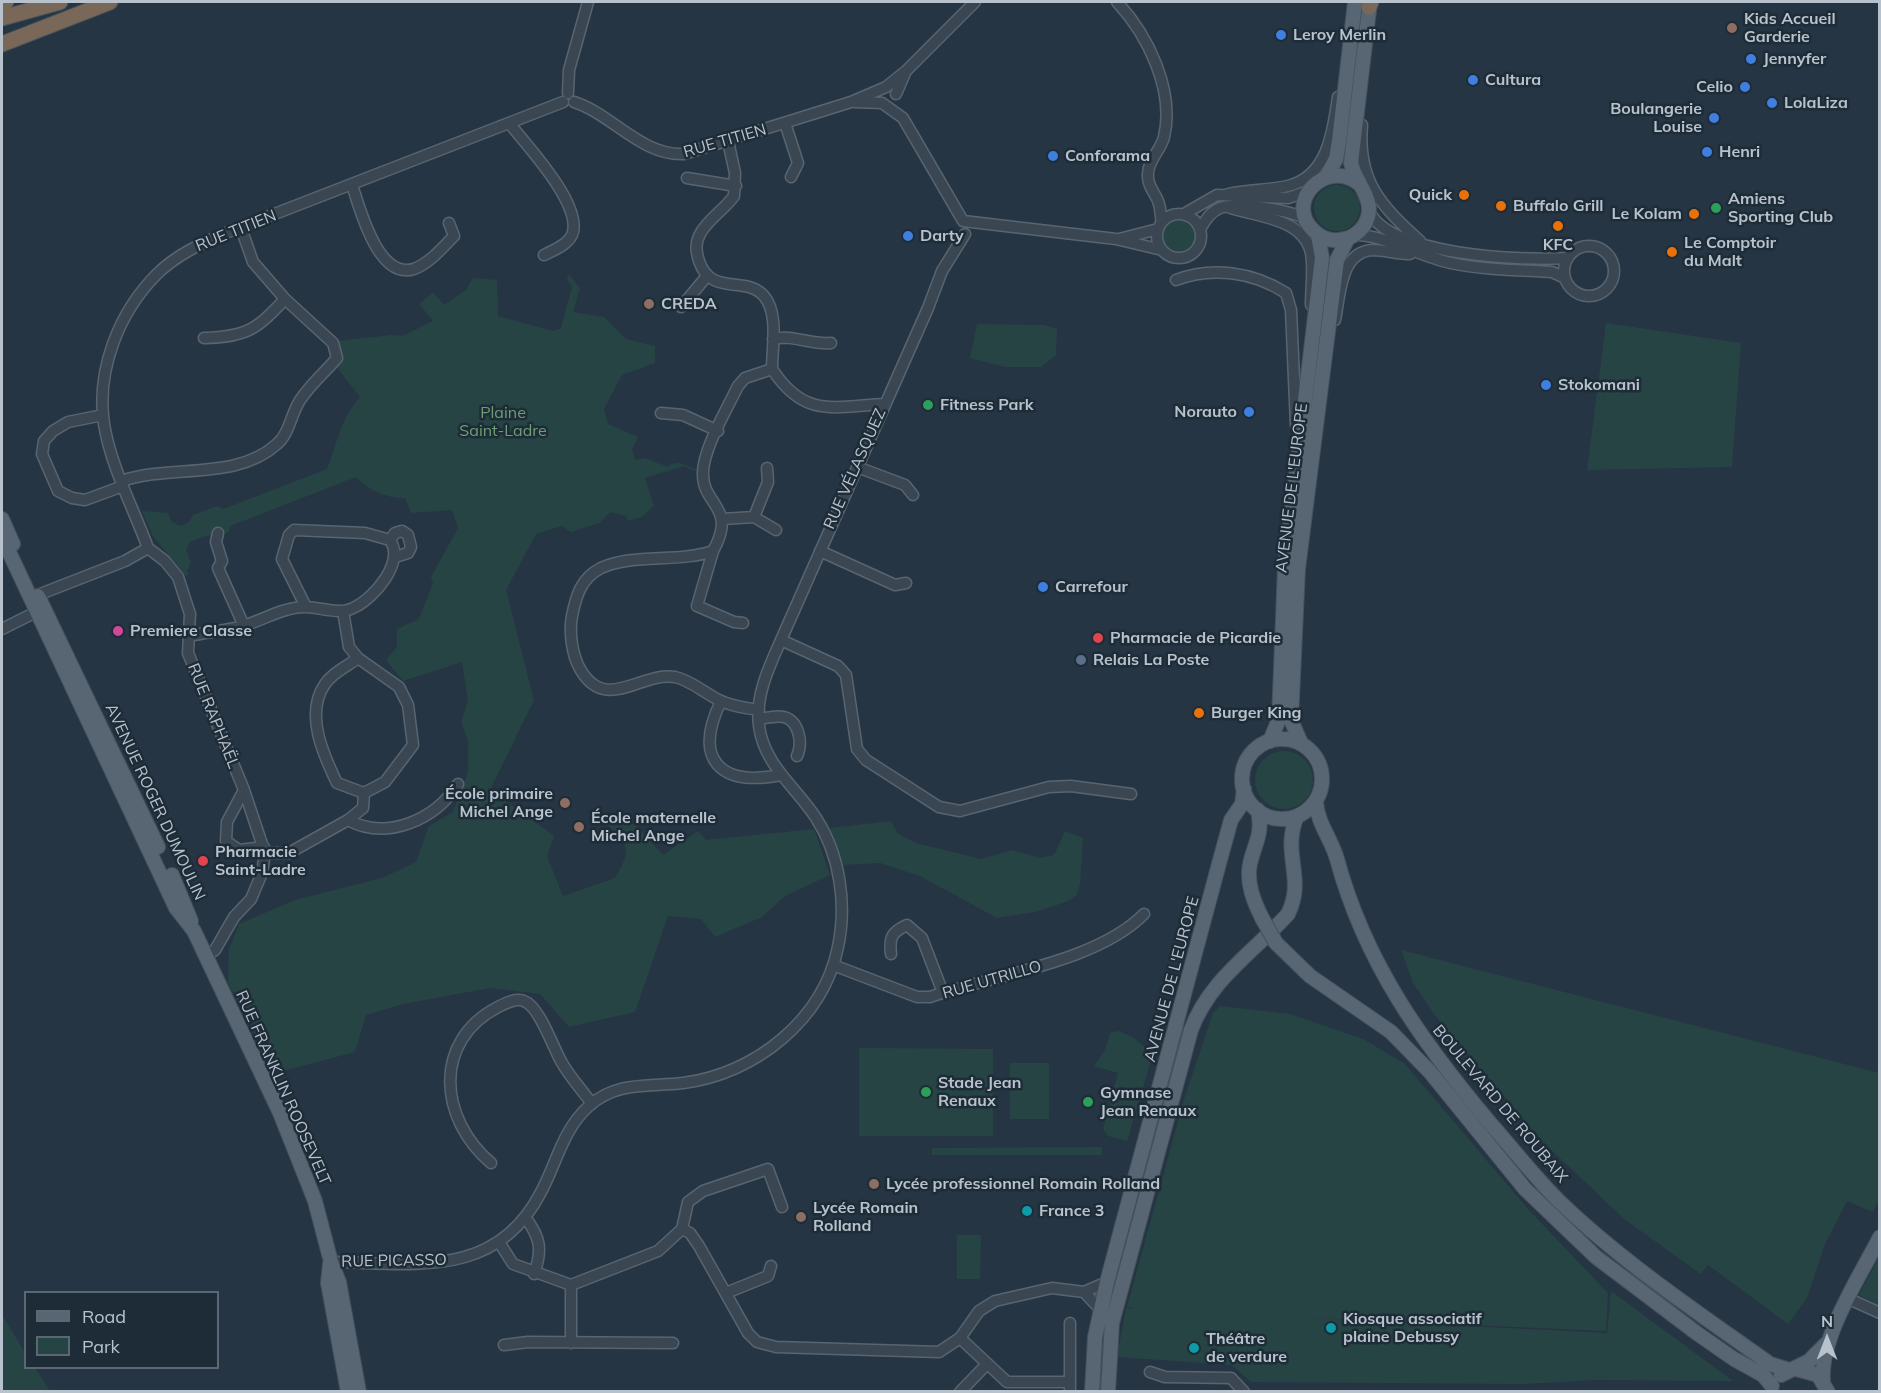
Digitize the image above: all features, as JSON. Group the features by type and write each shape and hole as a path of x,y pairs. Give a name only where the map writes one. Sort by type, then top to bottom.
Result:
{"highway":[{"path":"2,3 6,2"},
{"path":"2,18 60,2"},
{"path":"2,44 110,2"}],"main road":[{"path":"1364,4 1361,72 1351,143 1351,163 1358,183 1366,193 1369,210 1363,226 1351,237 1333,240 1318,235 1305,218 1304,207 1308,191 1326,177 1336,159 1364,4"},
{"path":"1326,177 1345,176 1358,183"},
{"name":"AVENUE DE L'EUROPE","path":"1270,741 1279,719 1285,567 1322,258 1318,235"},
{"name":"AVENUE DE L'EUROPE","path":"1301,743 1291,720 1298,569 1337,260 1351,237"},
{"name":"AVENUE ROGER DUMOULIN","path":"2,519 33,596"},
{"name":"AVENUE ROGER DUMOULIN","path":"2,537 188,909 194,932"},
{"path":"1286,739 1301,743 1313,752 1320,765 1323,780 1316,801 1297,816 1281,819 1258,810 1244,789 1246,762 1256,748 1270,741 1286,739"},
{"name":"AVENUE DE L'EUROPE","path":"1092,1392 1095,1336 1100,1309 1220,860 1232,820 1242,804 1244,789"},
{"name":"BOULEVARD DE ROUBAIX","path":"1316,801 1316,813 1321,827 1332,841 1353,911 1390,987 1412,1024 1475,1104 1563,1204 1619,1253 1770,1364 1792,1370 1811,1371 1826,1386"},
{"name":"BOULEVARD DE ROUBAIX","path":"1258,810 1261,829 1249,866 1248,879 1262,918 1276,944 1310,976 1391,1032 1430,1072 1525,1189 1596,1257 1698,1334 1734,1359 1763,1375 1771,1389"},
{"name":"AVENUE DE L'EUROPE","path":"1108,1392 1112,1323 1191,1030 1200,1007 1213,988 1288,914 1294,902 1295,877 1289,840 1297,816"},
{"name":"RUE FRANKLIN ROOSEVELT","path":"194,932 295,1149 315,1201 330,1262 339,1282 359,1392"},
{"path":"1771,1389 1782,1374 1815,1357 1827,1342 1880,1237"},
{"name":"RUE FRANKLIN ROOSEVELT","path":"330,1262 328,1283 348,1392"},
{"path":"1826,1386 1822,1369 1827,1342"}],"street":[{"path":"568,99 569,70 588,2"},
{"name":"RUE TITIEN","path":"148,548 112,457 103,415 103,385 111,348 141,294 158,273 195,247 510,124 568,99 598,113 642,142 673,155 690,153 851,102 884,89 906,71 975,2"},
{"path":"1117,2 1152,55 1164,93 1166,109 1163,140 1149,167 1148,175 1150,188 1159,204 1160,226 1157,240 1162,250"},
{"path":"1116,239 1160,226 1213,196 1290,185 1301,180 1320,164 1328,150 1346,31 1364,4"},
{"path":"890,99 906,71"},
{"path":"1361,72 1365,95 1360,150 1362,166 1385,210 1423,243"},
{"path":"884,89 879,96 890,99 903,118 968,227 996,226 1116,239 1162,250 1173,257 1190,255 1198,247 1200,229 1214,211 1228,207 1279,210 1305,218"},
{"name":"RUE TITIEN","path":"851,102 890,99"},
{"path":"784,123 798,163 791,177"},
{"path":"510,124 557,185 572,216 573,232 567,242 544,255"},
{"path":"728,141 736,186 734,196 728,205 706,224 696,243 700,265 707,276 717,282 756,289 765,297 772,313 772,369 785,389 806,403 839,407 884,404"},
{"path":"687,178 736,186"},
{"path":"351,185 372,240 381,254 397,268 414,269 426,263 454,236 449,223"},
{"path":"1228,194 1288,198 1308,191"},
{"path":"1159,204 1194,219 1200,229"},
{"path":"1228,207 1290,225 1306,241 1312,268 1312,345"},
{"path":"1351,237 1378,239 1417,254 1452,263 1552,272 1565,278 1577,292 1589,295 1602,292 1613,276 1609,255 1597,247 1583,247 1568,258 1486,255 1397,236 1372,218 1369,210"},
{"name":"RUE VÉLASQUEZ","path":"759,715 764,684 819,551 928,308 938,280 968,227"},
{"path":"103,415 68,422 53,431 44,441 42,454 58,491 72,498 85,500 144,474 233,465 263,456 279,443 303,396 337,357 333,343 285,299 253,262 241,228"},
{"path":"1322,380 1346,266 1364,251 1417,254"},
{"path":"1565,278 1568,258"},
{"name":"AVENUE DE L'EUROPE","path":"1176,280 1201,273 1221,272 1255,277 1286,293 1291,310 1298,468"},
{"path":"681,307 707,276"},
{"path":"204,338 228,338 259,326 285,299"},
{"path":"773,339 782,337 818,344 831,344"},
{"path":"743,623 734,622 697,606 717,543 722,519 703,477 704,462 738,386 745,378 772,369"},
{"path":"661,413 683,415 718,431"},
{"path":"856,467 905,486 913,495"},
{"path":"754,517 768,482 766,468"},
{"path":"722,519 754,517 776,530"},
{"path":"306,607 282,559 291,532 300,528 317,532 365,532 387,539 395,557"},
{"path":"189,636 244,626 296,608 344,611 354,608 375,592 395,557 408,553 411,547 408,536 402,531 387,539"},
{"path":"218,533 216,542 222,561 218,568 244,626"},
{"path":"33,596 125,561 148,548"},
{"name":"RUE RAPHAËL","path":"148,548 165,561 178,578 190,614 188,652 244,789 264,850 239,850 226,840 227,822 244,789"},
{"path":"713,551 689,557 616,563 586,578 576,598 571,622 577,663 592,684 602,689 616,690 663,677 675,677 721,701 759,715 783,717 795,725 800,740 797,756"},
{"path":"819,551 895,585 906,583"},
{"path":"2,629 40,610"},
{"path":"344,611 349,647 358,658 399,687 408,705 414,738 406,755 385,782 364,794"},
{"path":"781,640 838,666 846,675 857,749 866,760 939,807 960,811 1049,787 1071,786 1131,794"},
{"path":"358,658 324,684 320,693 317,728 319,743 337,783 364,794"},
{"path":"721,701 709,730 710,749 714,760 724,771 740,777 759,779 780,775"},
{"name":"RUE PICASSO","path":"330,1262 447,1263 468,1257 499,1242 525,1217 542,1190 565,1136 576,1119 592,1104 611,1092 631,1085 681,1083 720,1075 760,1056 776,1045 799,1021 819,994 833,965 842,914 840,883 831,847 816,818 780,775 766,750 759,715"},
{"path":"348,820 372,830 392,829 437,810 447,801 458,784"},
{"path":"206,956 215,950 234,917 250,900 262,873 264,850 289,853 348,820 363,808 364,794"},
{"name":"RUE UTRILLO","path":"833,965 917,997 930,997 1054,963 1128,930 1144,914"},
{"path":"891,954 889,939 894,931 907,925 922,938 943,993"},
{"path":"491,1163 463,1134 452,1107 451,1079 456,1051 475,1023 490,1011 510,1001 525,1001 530,1005 542,1022 562,1064 592,1104"},
{"path":"499,1242 513,1264 534,1274 571,1285 646,1258 682,1229 685,1208 693,1196 765,1168 770,1171 782,1208"},
{"path":"525,1217 536,1232 541,1246 534,1274"},
{"path":"682,1229 692,1236 748,1333 757,1342 766,1345 939,1352 960,1338 980,1311 995,1301 1052,1288 1084,1292 1107,1282"},
{"path":"726,1293 768,1276 771,1266"},
{"path":"571,1285 571,1342"},
{"path":"1084,1292 1100,1309"},
{"path":"1849,1299 1880,1313"},
{"path":"960,1338 1007,1387 1070,1387 1070,1323"},
{"path":"504,1345 528,1342 673,1343"},
{"path":"960,1392 987,1364"},
{"path":"1150,1372 1165,1377 1231,1378 1244,1392"}],"green space":[{"path":"1337,185 1353,192 1360,208 1353,224 1337,231 1321,224 1314,208 1321,192"},
{"path":"1179,220 1190,225 1195,236 1190,247 1179,252 1168,247 1163,236 1168,225"},
{"name":"Plaine Saint-Ladre","path":"569,274 580,288 573,312 604,317 626,339 655,346 655,363 622,375 604,409 608,424 638,437 632,450 635,460 645,458 668,467 671,464 680,463 696,469 699,466 698,472 684,466 645,478 654,506 642,517 628,521 626,516 610,512 599,523 571,532 562,526 536,534 506,590 534,700 490,790 554,836 547,856 563,896 615,878 626,850 625,845 609,826 617,820 636,825 663,855 698,831 706,840 814,829 830,875 785,896 762,917 715,937 701,919 668,916 635,1012 569,1027 540,994 490,988 403,1004 366,1015 355,1052 275,1073 228,983 229,949 239,924 295,900 382,878 416,862 429,826 453,812 468,772 468,741 461,722 468,701 462,662 403,681 386,660 397,647 397,629 419,619 433,583 431,577 458,528 452,510 411,513 405,498 378,493 356,477 230,526 229,532 213,537 208,535 190,542 186,550 191,562 187,571 189,574 186,576 153,536 142,511 168,513 172,522 181,526 189,522 193,515 217,506 223,509 327,469 348,413 360,397 337,368 342,355 338,341 392,335 403,336 433,321 419,304 433,292 444,305 466,290 473,278 497,280 498,316 553,331 561,328 572,287 567,279"},
{"path":"1606,323 1741,343 1732,467 1587,470"},
{"path":"977,324 1044,325 1057,329 1056,355 1041,367 1005,367 970,358"},
{"path":"1284,751 1300,756 1308,764 1313,780 1308,796 1300,804 1284,809 1268,804 1260,796 1255,780 1260,764 1268,756"},
{"path":"891,821 898,834 916,843 981,859 1012,850 1040,858 1054,855 1065,831 1083,838 1080,884 1077,895 1066,902 1035,912 997,918 920,876 880,863 843,865 830,828"},
{"path":"1401,950 1879,1073 1880,1197 1873,1212 1847,1201 1825,1244 1807,1298 1788,1324 1708,1265 1701,1274 1624,1219 1542,1141 1434,1014 1413,983"},
{"path":"1220,1006 1290,1014 1363,1039 1405,1064 1528,1209 1608,1293 1606,1331 1270,1316 1607,1333 1611,1291 1733,1381 1594,1380 1524,1384 1251,1382 1232,1365 1117,1357 1126,1308 1137,1309 1127,1307 1185,1096 1213,1013"},
{"path":"1118,1031 1133,1037 1153,1054 1127,1141 1108,1136 1103,1129 1118,1073 1094,1066 1105,1050 1110,1033"},
{"name":"Stade Jean Renaux","path":"859,1048 993,1049 993,1136 859,1136"},
{"path":"1010,1063 1049,1063 1049,1119 1010,1119"},
{"path":"1102,1147 1102,1155 932,1155 932,1148"},
{"path":"957,1235 981,1235 980,1279 957,1279"},
{"path":"1879,1257 1879,1305 1859,1295"},
{"path":"2,1314 24,1351 24,1369 36,1369 50,1391 2,1391"}],"place":[{"name":"Kids Accueil Garderie","path":"1732,28"},
{"name":"Leroy Merlin","path":"1281,35"},
{"name":"Jennyfer","path":"1751,59"},
{"name":"Cultura","path":"1473,80"},
{"name":"Celio","path":"1745,87"},
{"name":"LolaLiza","path":"1772,103"},
{"name":"Boulangerie Louise","path":"1714,118"},
{"name":"Henri","path":"1707,152"},
{"name":"Conforama","path":"1053,156"},
{"name":"Quick","path":"1464,195"},
{"name":"Buffalo Grill","path":"1501,206"},
{"name":"Amiens Sporting Club","path":"1716,208"},
{"name":"Le Kolam","path":"1694,214"},
{"name":"KFC","path":"1558,226"},
{"name":"Darty","path":"908,236"},
{"name":"Le Comptoir du Malt","path":"1672,252"},
{"name":"CREDA","path":"649,304"},
{"name":"Stokomani","path":"1546,385"},
{"name":"Fitness Park","path":"928,405"},
{"name":"Norauto","path":"1249,412"},
{"name":"Carrefour","path":"1043,587"},
{"name":"Premiere Classe","path":"118,631"},
{"name":"Pharmacie de Picardie","path":"1098,638"},
{"name":"Relais La Poste","path":"1081,660"},
{"name":"Burger King","path":"1199,713"},
{"name":"École primaire Michel Ange","path":"565,803"},
{"name":"École maternelle Michel Ange","path":"579,827"},
{"name":"Pharmacie Saint-Ladre","path":"203,861"},
{"name":"Stade Jean Renaux","path":"926,1092"},
{"name":"Gymnase Jean Renaux","path":"1088,1102"},
{"name":"Lycée professionnel Romain Rolland","path":"874,1184"},
{"name":"France 3","path":"1027,1211"},
{"name":"Lycée Romain Rolland","path":"801,1217"},
{"name":"Kiosque associatif plaine Debussy","path":"1331,1328"},
{"name":"Théâtre de verdure","path":"1194,1348"}]}
